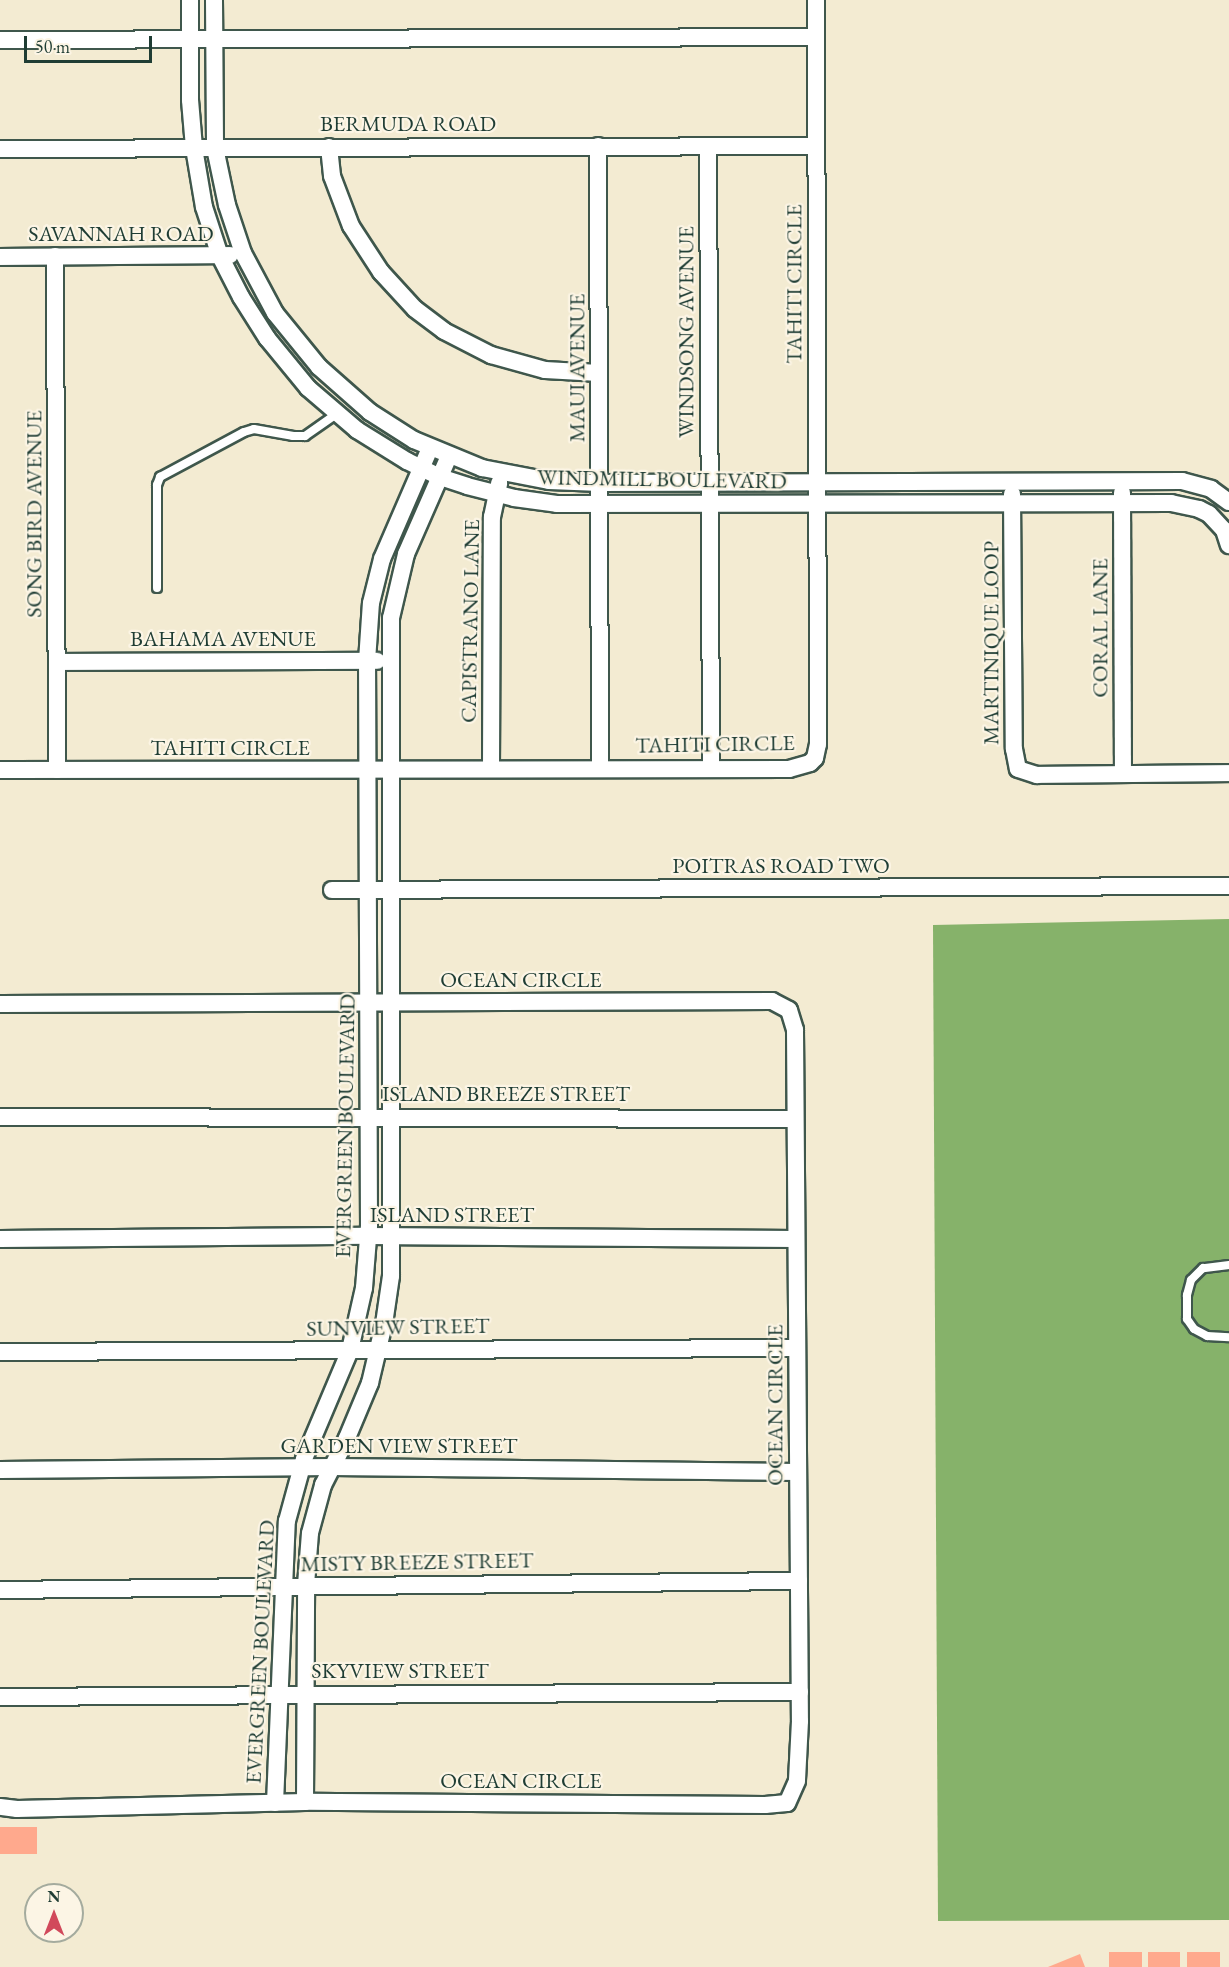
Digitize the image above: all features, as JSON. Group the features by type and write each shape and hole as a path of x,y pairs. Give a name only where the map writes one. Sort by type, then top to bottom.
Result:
{"street":[{"name":"WINDMILL BOULEVARD","path":"190,0 194,148 204,207 220,256 241,297 273,347 308,388 337,414 376,442 440,477 496,494 557,504 1171,503 1199,509 1217,522 1229,541"},
{"name":"WINDMILL BOULEVARD","path":"214,0 215,148 227,205 243,253 275,313 319,367 370,412 430,448 502,473 549,481 600,483 1121,481 1197,484 1211,489 1229,502"},
{"name":"TAHITI CIRCLE","path":"0,771 711,769 797,768 810,763 818,751 816,0"},
{"path":"0,40 816,37"},
{"name":"MAUI AVENUE","path":"598,146 600,769"},
{"name":"WINDSONG AVENUE","path":"708,146 711,769"},
{"name":"BERMUDA ROAD","path":"0,149 816,146"},
{"path":"329,147 336,191 351,226 381,272 415,309 444,331 491,355 545,370 599,373"},
{"name":"SAVANNAH ROAD","path":"0,257 220,256 243,253"},
{"name":"SONG BIRD AVENUE","path":"55,256 57,770"},
{"name":"EVERGREEN BOULEVARD","path":"275,1803 287,1521 301,1468 350,1350 364,1288 368,1236 369,1116 367,661 369,619 377,573 430,448"},
{"name":"EVERGREEN BOULEVARD","path":"305,1802 306,1585 310,1533 323,1485 370,1383 391,1276 391,618 401,571 449,456"},
{"name":"CAPISTRANO LANE","path":"491,770 492,517 502,473"},
{"name":"CORAL LANE","path":"1121,481 1123,774"},
{"name":"MARTINIQUE LOOP","path":"1012,482 1015,763 1023,772 1037,775 1123,774"},
{"name":"BAHAMA AVENUE","path":"57,662 390,661"},
{"path":"1123,774 1229,773"},
{"name":"POITRAS ROAD TWO","path":"332,890 1229,886"},
{"name":"OCEAN CIRCLE","path":"0,1004 772,1001 789,1010 795,1030 800,1692 797,1781 787,1803 765,1805 305,1802 17,1809 0,1807"},
{"name":"ISLAND BREEZE STREET","path":"0,1117 392,1116 795,1119"},
{"name":"ISLAND STREET","path":"0,1239 368,1236 391,1238 796,1239"},
{"name":"SUNVIEW STREET","path":"0,1352 797,1348"},
{"name":"GARDEN VIEW STREET","path":"0,1470 332,1467 798,1472"},
{"name":"MISTY BREEZE STREET","path":"0,1590 799,1581"},
{"name":"SKYVIEW STREET","path":"0,1697 279,1693 800,1692"}],"lane":[{"path":"157,588 160,477 244,432 254,429 305,436 337,414"},
{"path":"1229,1265 1203,1268 1191,1280 1187,1295 1188,1319 1194,1329 1207,1336 1229,1337"}],"green space":[{"path":"1229,919 1229,1920 938,1921 933,925"}],"building":[{"path":"0,1827 37,1827 37,1854 0,1854"},
{"path":"1109,1952 1142,1952 1142,1967 1109,1967"},
{"path":"1148,1952 1180,1952 1180,1967 1148,1967"},
{"path":"1187,1952 1220,1952 1220,1967 1187,1967"},
{"path":"1080,1954 1085,1967 1048,1967"}]}
